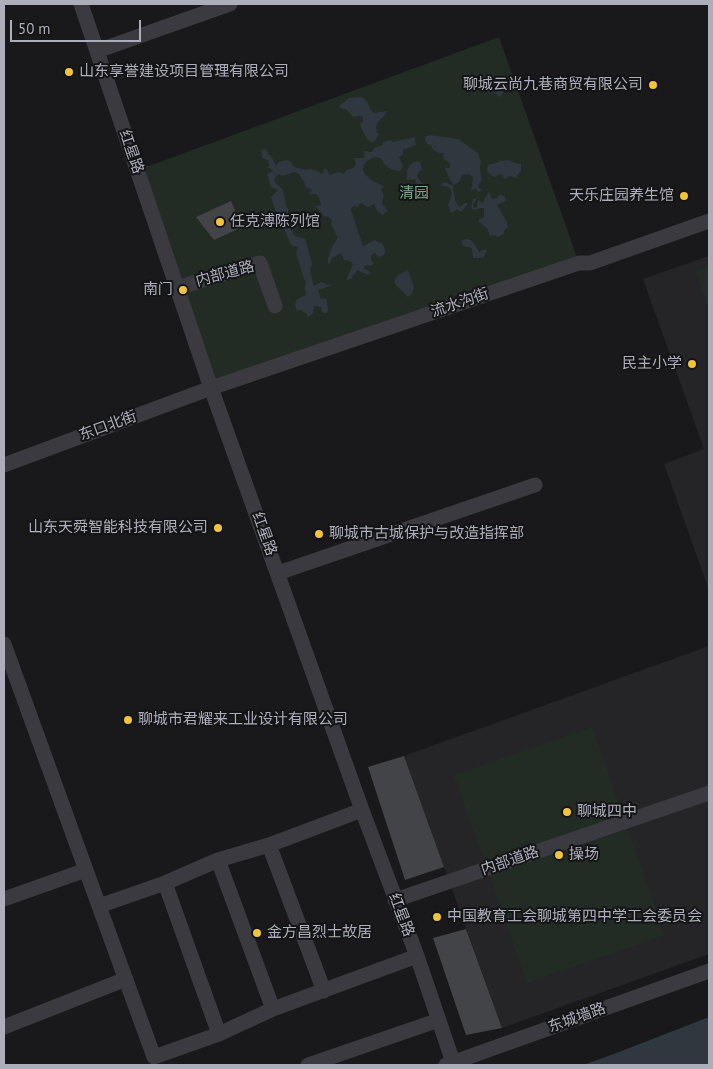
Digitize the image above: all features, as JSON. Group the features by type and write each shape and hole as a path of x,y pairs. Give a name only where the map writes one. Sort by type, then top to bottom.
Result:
{"street":[{"name":"红星路","path":"81,4 212,388 362,810 417,956 438,1020 449,1064"},
{"path":"97,51 230,4"},
{"name":"流水沟街","path":"212,388 570,266 579,263 590,263 709,222"},
{"name":"内部道路","path":"178,288 260,262 275,306"},
{"name":"东口北街","path":"4,464 212,388"},
{"path":"278,573 535,486"},
{"path":"4,644 154,1057 219,1034 273,1009 417,956"},
{"name":"内部道路","path":"395,900 709,793"},
{"path":"99,906 218,860 269,845 362,810"},
{"path":"269,845 324,991"},
{"path":"218,860 273,1009"},
{"path":"4,899 86,870"},
{"path":"165,882 219,1034"},
{"name":"东城墙路","path":"449,1064 709,971"},
{"path":"4,1027 126,979"},
{"path":"308,1065 438,1020"}],"shaded area":[{"path":"499,77 502,77 503,94 500,97 495,93 484,92 484,82 491,85 491,78 497,86"},
{"path":"362,97 374,113 387,111 378,122 376,127 379,134 372,143 364,134 360,124 363,121 362,116 353,117 347,110 338,107 349,98"},
{"path":"426,136 458,139 478,153 481,162 482,180 478,185 483,190 479,192 475,189 471,191 473,177 469,174 462,175 459,182 454,185 445,168 450,168 450,163 443,158 444,153 433,150 431,145 427,144 425,140"},
{"path":"415,137 416,145 403,150 403,154 399,157 403,166 400,171 392,170 384,164 381,158 374,157 364,165 363,170 365,174 371,180 384,187 381,189 384,196 382,204 388,211 383,215 378,212 374,204 369,207 362,203 358,207 352,207 351,210 363,246 375,240 382,243 385,249 384,255 378,257 375,253 371,255 374,264 366,265 363,268 369,271 368,275 357,270 352,278 346,281 353,264 350,261 344,260 341,253 331,259 328,264 328,258 337,237 331,225 332,220 327,216 324,217 315,206 321,205 319,198 316,194 308,195 312,190 306,188 299,174 294,172 283,176 279,174 274,179 282,189 291,229 295,236 305,239 311,259 312,265 310,269 314,286 321,282 333,285 318,290 321,299 325,298 327,300 328,311 326,313 322,312 321,307 314,306 313,313 308,317 302,310 298,310 297,313 295,304 297,299 306,295 306,282 296,253 298,247 291,245 282,224 286,219 283,216 277,215 271,197 278,190 271,187 267,174 273,171 270,168 266,169 269,166 268,160 262,158 261,150 265,149 268,152 276,166 279,162 286,160 290,161 297,168 310,169 322,174 325,167 330,175 339,172 344,174 346,170 356,165 354,158 365,157 363,151 372,152 374,148 383,145 383,142 390,140 393,142"},
{"path":"509,160 521,164 521,171 517,178 510,176 505,179 501,174 495,177 489,174 487,170 488,165"},
{"path":"416,161 420,162 421,165 422,170 419,171 417,176 425,185 423,194 415,179 407,180 407,170"},
{"path":"445,182 454,186 455,200 458,206 460,207 465,203 468,204 461,212 457,209 451,213 448,205 452,194 450,188 441,184"},
{"path":"489,192 492,199 497,198 500,194 506,200 497,205 507,222 508,228 504,230 504,234 498,237 495,235 490,236 487,228 479,222 479,219 484,217 484,208 473,210 471,207 473,199 477,198 473,205 474,208 477,207 478,199 483,203"},
{"path":"471,240 479,252 487,250 483,258 473,258 472,248 463,246 461,241"},
{"name":"民主小学","path":"709,256 709,590 664,464 704,449 643,279"},
{"path":"408,270 414,287 412,294 408,297 395,284 395,279 398,275"},
{"name":"聊城四中","path":"709,646 709,954 502,1028 404,756"},
{"path":"709,1017 709,1065 583,1065 619,1052"}],"green space":[{"name":"清园","path":"499,37 579,263 211,388 136,165 149,166"},
{"path":"709,267 709,311 696,272"},
{"name":"操场","path":"592,727 665,935 527,983 454,775"}],"building":[{"name":"任克溥陈列馆","path":"231,201 242,227 214,240 196,217"},
{"path":"404,756 444,867 405,880 368,767"},
{"path":"466,929 502,1028 466,1035 433,938"}],"place":[{"name":"山东享誉建设项目管理有限公司","path":"69,72"},
{"name":"聊城云尚九巷商贸有限公司","path":"653,85"},
{"name":"天乐庄园养生馆","path":"684,196"},
{"name":"任克溥陈列馆","path":"220,222"},
{"name":"南门","path":"183,290"},
{"name":"民主小学","path":"692,364"},
{"name":"山东天舜智能科技有限公司","path":"218,528"},
{"name":"聊城市古城保护与改造指挥部","path":"319,534"},
{"name":"聊城市君耀来工业设计有限公司","path":"128,720"},
{"name":"聊城四中","path":"567,812"},
{"name":"操场","path":"559,855"},
{"name":"中国教育工会聊城第四中学工会委员会","path":"437,917"},
{"name":"金方昌烈士故居","path":"257,933"}]}
